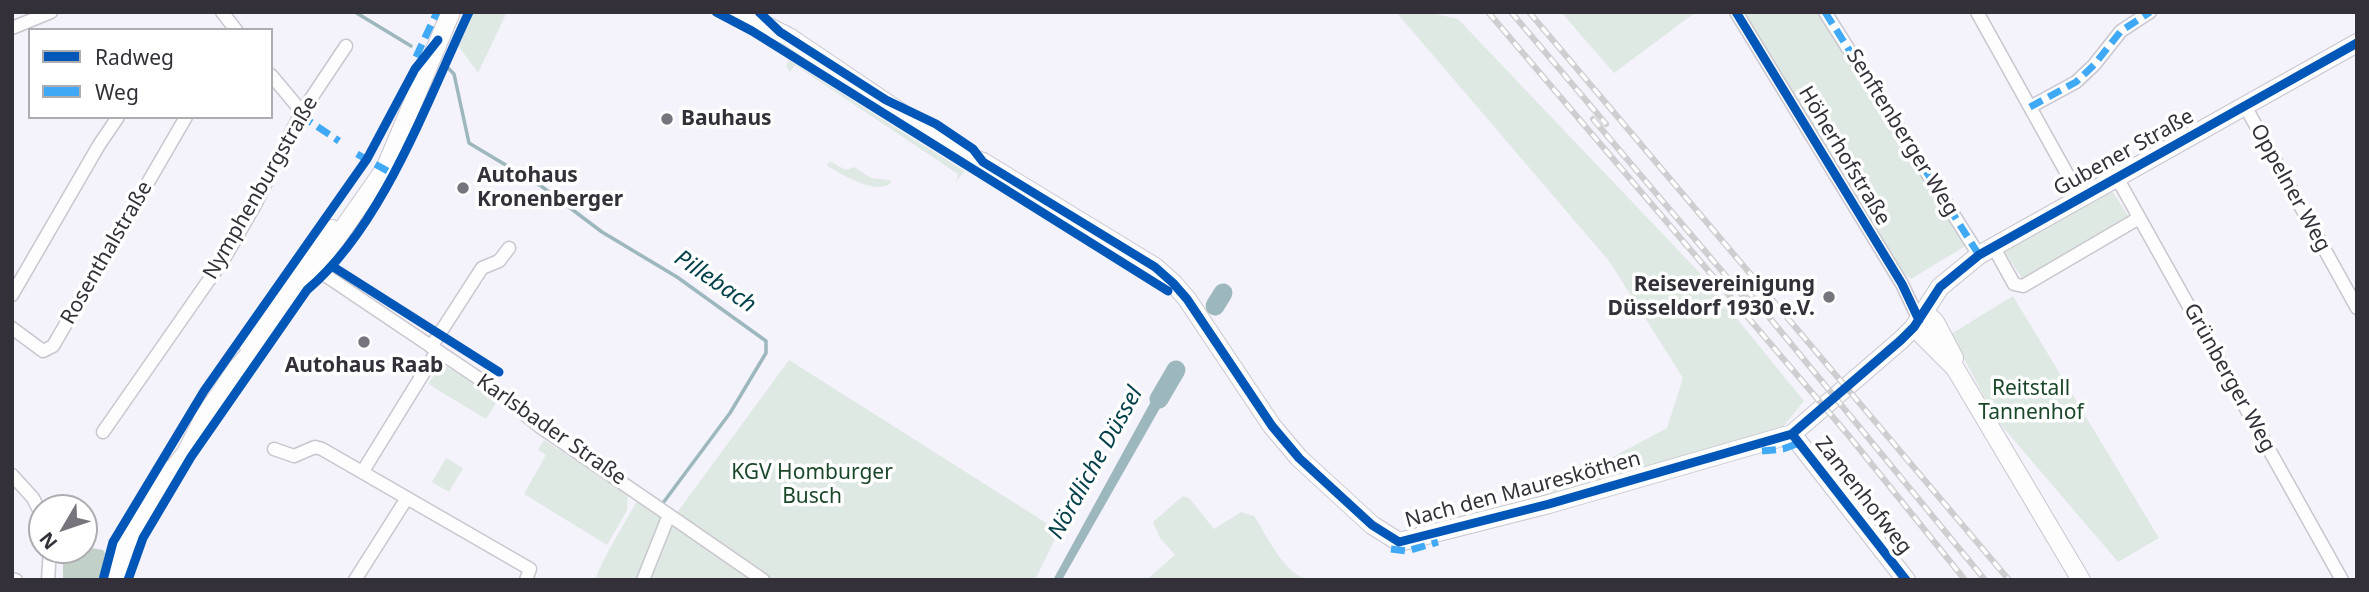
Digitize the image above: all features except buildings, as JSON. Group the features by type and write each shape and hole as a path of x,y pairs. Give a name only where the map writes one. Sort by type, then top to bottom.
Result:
{"street":[{"path":"12,28 51,12"},
{"path":"222,12 234,28"},
{"path":"115,580 126,544 165,480 178,449 238,368 272,330 385,169 451,12"},
{"name":"Nach den Mauresköthen","path":"738,12 757,24 780,32"},
{"name":"Nach den Mauresköthen","path":"759,12 780,32 886,100 928,133 968,158 983,162 1155,267 1187,299 1272,426 1299,458 1391,539 1409,541 1792,434 1919,320"},
{"name":"Höherhofstraße","path":"1736,12 1902,284 1919,320 1935,322 1953,353 1955,368 2081,580"},
{"name":"Senftenberger Weg","path":"1825,12 1986,250"},
{"path":"1978,12 2080,197"},
{"path":"2030,107 2081,77 2121,30 2150,12"},
{"name":"Gubener Straße","path":"1919,320 1941,286 1986,250 2357,43"},
{"name":"Nymphenburgstraße","path":"103,432 225,257 302,112 346,46"},
{"path":"273,77 302,112"},
{"name":"Oppelner Weg","path":"2245,106 2357,308"},
{"path":"316,269 317,257 407,112"},
{"path":"12,295 117,119"},
{"name":"Rosenthalstraße","path":"12,328 43,351 53,346 185,119"},
{"name":"Grünberger Weg","path":"2116,176 2342,580"},
{"path":"1986,250 2014,284 2024,286 2139,218"},
{"path":"238,368 251,338 305,260 339,221"},
{"path":"363,471 482,268 499,261 509,248"},
{"path":"251,338 268,327 302,278 316,269"},
{"name":"Karlsbader Straße","path":"316,269 763,580"},
{"name":"Zamenhofweg","path":"1792,434 1906,580"},
{"path":"274,449 294,456 315,447 363,471 530,569 526,580"},
{"path":"12,475 29,494"},
{"path":"355,580 407,498"},
{"path":"643,580 668,514"}],"green space":[{"path":"472,12 507,12 478,73 457,44"},
{"path":"1396,12 1428,12 1458,19 1698,271 1804,401 1783,427 1745,441 1534,499 1667,428 1683,378 1609,261"},
{"path":"1561,12 1696,12 1614,73"},
{"path":"1732,12 1818,12 1967,245 1911,279 1882,256 1760,64"},
{"path":"789,60 964,172 956,182 958,174 795,65 790,72 786,66"},
{"path":"829,161 846,170 854,167 871,178 890,180 891,183 876,187 859,182 827,166"},
{"path":"2112,191 2129,217 2025,283 2003,249"},
{"name":"Reitstall Tannenhof","path":"2013,296 2159,538 2118,562 1996,419 1951,334"},
{"name":"KGV Homburger Busch","path":"789,360 1059,531 1035,580 596,580 635,504 639,501 659,515 665,529"},
{"path":"442,364 495,396 496,403 486,419 428,384"},
{"path":"544,440 628,494 627,510 607,545 524,494 546,455 538,450"},
{"path":"446,458 463,468 449,492 432,482"},
{"path":"1183,496 1190,499 1214,529 1241,512 1254,516 1290,569 1305,578 1322,580 1146,580 1175,555 1160,538 1153,522"}],"shaded area":[{"path":"98,549 103,550 105,553 100,580 63,580 63,564 98,564"}],"water":[{"path":"1166,374 1176,380 1062,580 1053,580"}],"waterway":[{"name":"Pillebach","path":"355,12 411,46"},
{"name":"Pillebach","path":"447,67 454,74 469,143 509,167 515,174 541,186 602,232 677,277 766,341 766,353 730,413 660,507"},
{"name":"Nördliche Düssel","path":"1215,306 1223,293"},
{"name":"Nördliche Düssel","path":"1159,399 1176,370"}],"railway":[{"path":"1488,12 1849,436 1965,580"},
{"path":"1511,12 1606,124"},
{"path":"1529,12 2009,580"},
{"path":"1593,119 1749,303"},
{"path":"1746,289 1985,580"}],"marked path":[{"path":"416,57 437,12"},
{"path":"1825,12 1979,255"},
{"path":"2030,107 2076,82 2094,65 2121,31 2150,12"},
{"path":"300,115 339,141"},
{"path":"357,154 393,174"},
{"path":"1762,451 1783,449 1799,443"},
{"path":"1391,549 1407,551 1438,542"}],"cycle path":[{"path":"128,580 143,538 191,457 307,290 334,263 381,197 401,160 469,12"},
{"path":"716,12 752,31 1168,291"},
{"path":"759,12 780,32 886,100 936,124 973,149 983,162 1155,267 1187,299 1272,426 1299,458 1372,525 1399,542 1549,504 1792,434 1901,340 1914,327 1940,287 1979,255 2357,43"},
{"path":"1736,12 1902,284 1919,320"},
{"path":"103,580 113,542 204,391 367,159 415,69 438,40"},
{"path":"332,266 499,372"},
{"path":"1792,434 1906,580"}],"place":[{"name":"Bauhaus","path":"667,119"},
{"name":"Autohaus Kronenberger","path":"463,188"},
{"name":"Reisevereinigung Düsseldorf 1930 e.V.","path":"1829,297"},
{"name":"Autohaus Raab","path":"364,342"}]}
